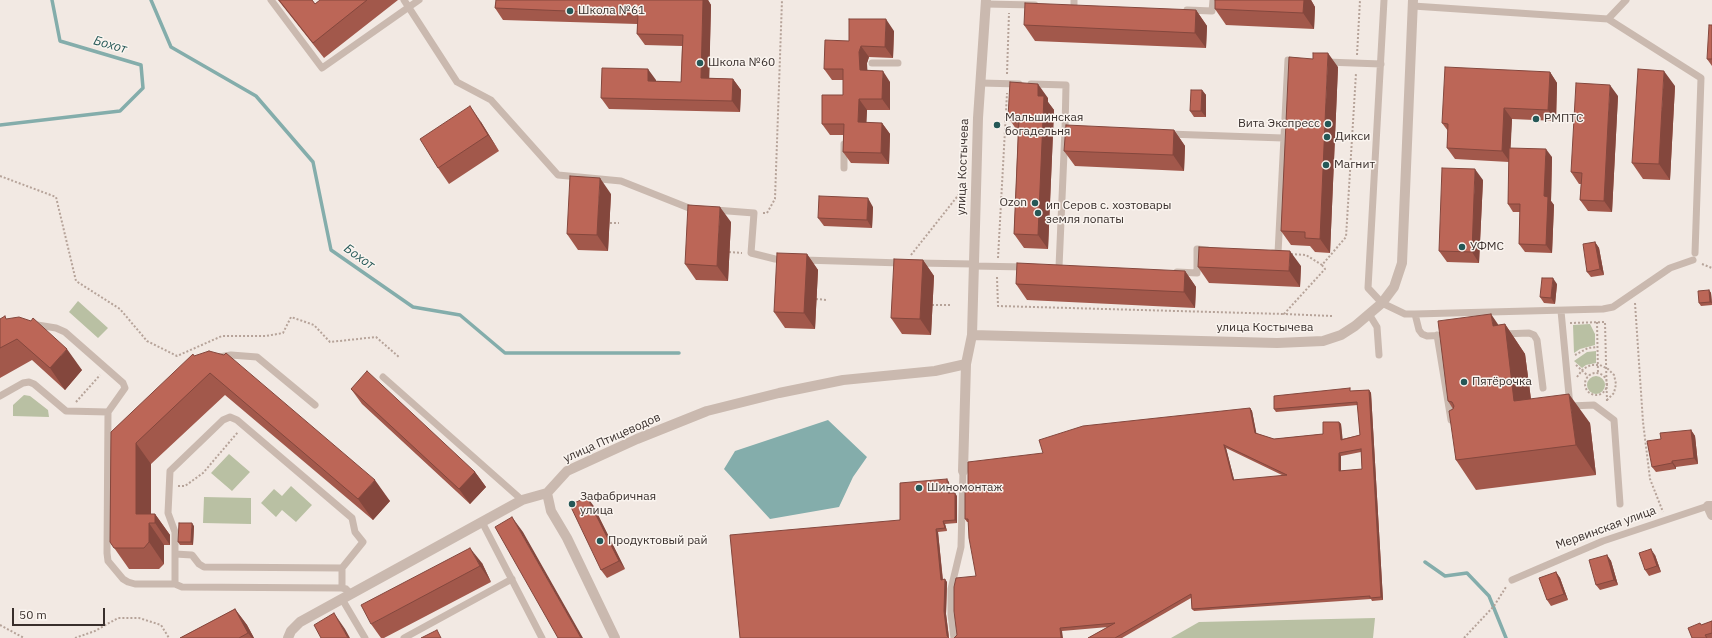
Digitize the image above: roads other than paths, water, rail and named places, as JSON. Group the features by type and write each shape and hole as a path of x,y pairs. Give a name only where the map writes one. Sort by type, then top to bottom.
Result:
{"street":[{"name":"улица Костычева","path":"963,471 966,364 972,335 972,265 985,2"},
{"name":"улица Костычева","path":"972,335 1277,343 1324,341 1341,335 1355,326 1382,303 1394,287 1402,263 1413,3"},
{"name":"улица Птицеводов","path":"547,493 567,471 637,439 707,411 779,393 843,380 935,371 966,364"},
{"path":"288,638 291,631 300,622 346,596 522,500 547,493 551,511 567,538 615,638"}],"lane":[{"path":"271,0 322,68 419,0"},
{"path":"404,0 457,82 491,100 558,175 621,181 688,208 754,213 751,253 775,259 1036,267"},
{"path":"1182,10 1212,11 1213,0"},
{"path":"1384,0 1368,288 1382,303 1401,312 1414,314 1603,310 1613,307 1622,299 1633,294 1670,268 1694,257 1701,78 1608,18 1413,3"},
{"path":"1608,18 1626,0"},
{"path":"985,2 1045,6"},
{"path":"1263,252 1278,253 1288,60 1303,61"},
{"path":"872,62 898,63"},
{"path":"1318,62 1381,64"},
{"path":"981,83 1066,85 1059,267"},
{"path":"1064,130 1080,131"},
{"path":"1158,134 1283,138"},
{"path":"844,144 844,168"},
{"path":"1166,272 1197,273 1197,249 1212,250"},
{"path":"1561,311 1567,406 1594,404 1614,420 1620,504"},
{"path":"1369,314 1377,327 1379,355"},
{"path":"1414,314 1419,330 1422,334 1427,336 1459,335"},
{"path":"21,322 61,329 123,383 125,388 108,412 111,443 108,561 128,582 175,584 182,587 342,588 346,589 346,596 364,638"},
{"path":"1495,334 1529,333 1534,335 1537,340 1543,388"},
{"path":"1437,335 1452,425"},
{"path":"212,359 231,355 257,357 315,404"},
{"path":"383,377 522,500"},
{"path":"0,396 23,383 29,382 34,384 63,410 108,412"},
{"path":"175,584 174,527 168,513 168,486 170,470 223,420 230,417 243,426 352,518 354,532 363,542 342,568 342,588"},
{"path":"954,638 951,614 951,589 961,547 963,471"},
{"name":"Мервинская улица","path":"1512,580 1603,541 1667,520 1711,509"},
{"path":"482,522 542,638"},
{"path":"175,554 192,555 199,564 204,567 342,568"},
{"path":"404,638 512,579"}],"water":[{"path":"828,420 867,457 853,477 839,507 770,519 724,469 735,451"}],"waterway":[{"name":"Бохот","path":"0,125 120,111 143,88 141,65 60,41 52,0"},
{"name":"Бохот","path":"151,0 171,47 256,96 313,162 331,250 413,307 460,315 505,353 679,353"},
{"path":"1425,562 1445,576 1467,573 1489,596 1506,638"}],"place":[{"name":"Школа №61","path":"570,11"},
{"name":"Школа №60","path":"700,63"},
{"name":"РМПТС","path":"1536,119"},
{"name":"Вита Экспресс","path":"1328,124"},
{"name":"Мальшинская богадельня","path":"997,125"},
{"name":"Дикси","path":"1327,137"},
{"name":"Магнит","path":"1326,165"},
{"name":"Ozon","path":"1035,203"},
{"name":"ип Серов с. хозтовары земля лопаты","path":"1038,213"},
{"name":"УФМС","path":"1462,247"},
{"name":"Пятёрочка","path":"1464,382"},
{"name":"Шиномонтаж","path":"919,488"},
{"name":"Зафабричная улица","path":"572,504"},
{"name":"Продуктовый рай","path":"600,541"}]}
